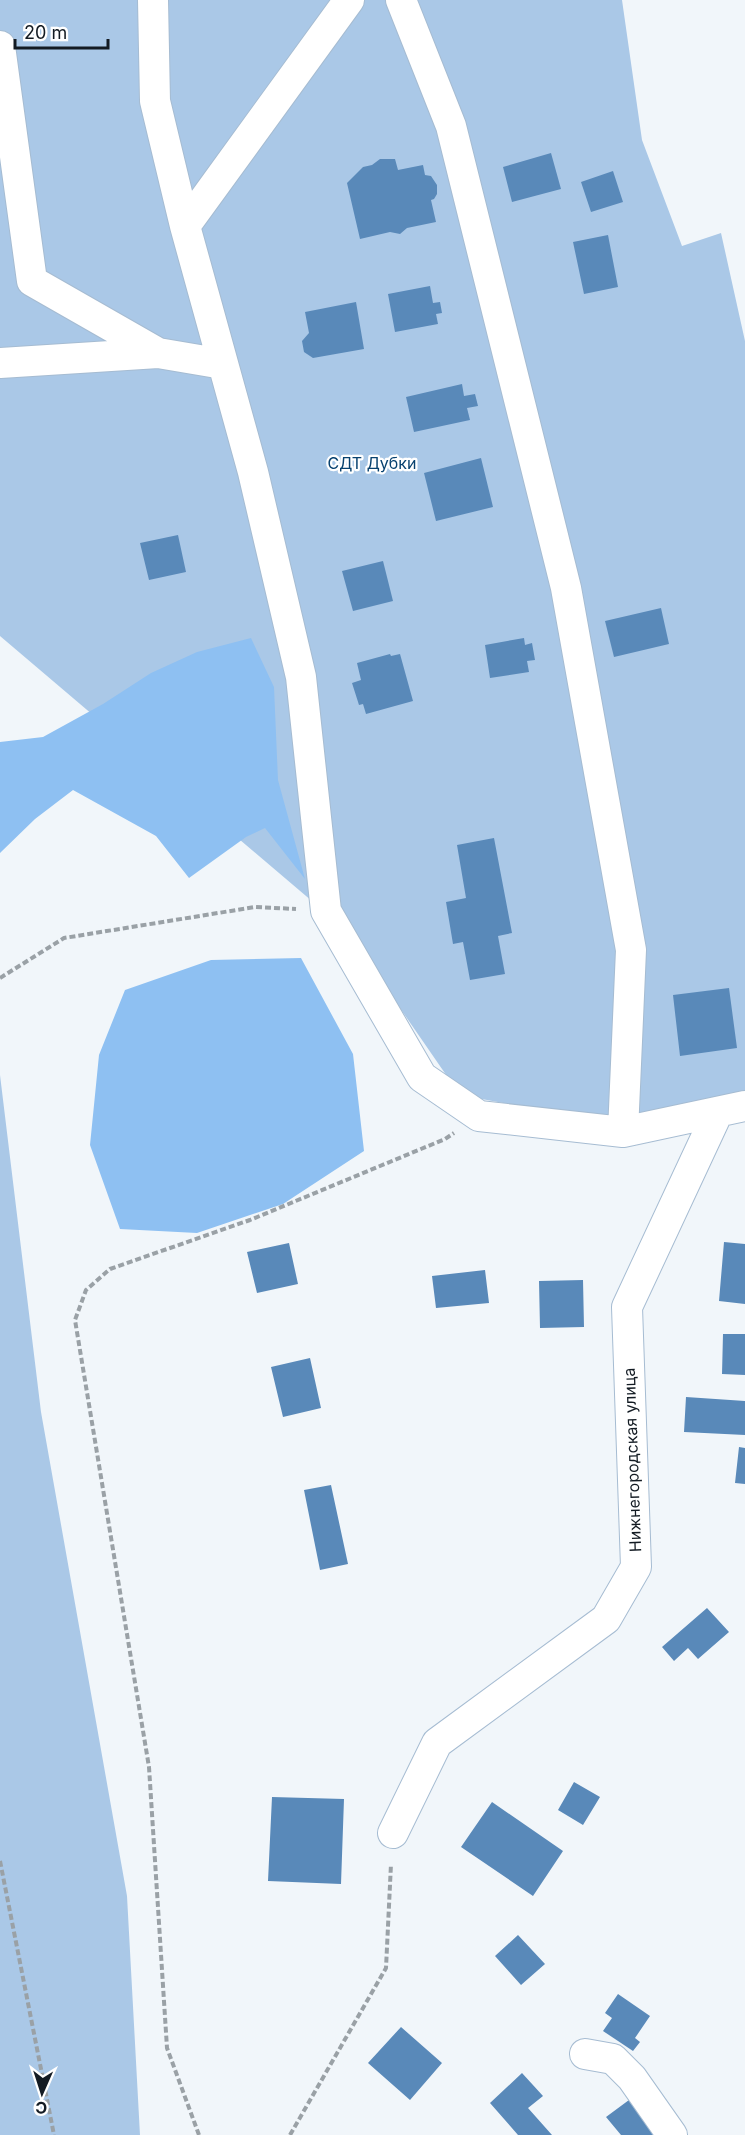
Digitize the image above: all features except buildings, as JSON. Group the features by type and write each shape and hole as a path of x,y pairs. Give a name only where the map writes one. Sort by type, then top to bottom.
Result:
{"street":[{"path":"153,0 155,101 185,226 253,472 301,676 326,911 422,1077 479,1116"},
{"path":"185,226 349,0"},
{"path":"401,0 451,126 566,588 631,950 623,1132"},
{"path":"0,46 32,281 158,353"},
{"path":"0,363 158,353 223,364"},
{"name":"Нижнегородская улица","path":"479,1116 623,1132 732,1109"},
{"name":"Нижнегородская улица","path":"393,1833 437,1743 606,1619 636,1567 627,1307 732,1109"},
{"path":"585,2054 613,2059 632,2078 672,2135"}],"path":[{"path":"0,978 64,938 255,907 326,911"},
{"path":"199,2135 167,2048 149,1767 75,1320 86,1290 110,1269 250,1220 434,1144 479,1116"},
{"path":"290,2135 386,1968 393,1833"},
{"path":"0,1861 54,2135"}],"green space":[{"name":"СДТ Дубки","path":"0,0 622,0 642,140 682,246 721,233 745,341 745,1095 613,1123 460,1095 346,930 0,636"},
{"path":"0,1075 41,1412 127,1896 140,2135 0,2135"}],"shaded area":[{"path":"251,638 274,687 278,780 305,879 265,828 246,837 189,878 156,836 73,790 35,819 0,853 0,742 43,737 103,704 151,673 197,652"},
{"path":"301,958 353,1054 364,1151 283,1204 197,1233 120,1229 90,1145 99,1055 125,990 211,960"}]}
